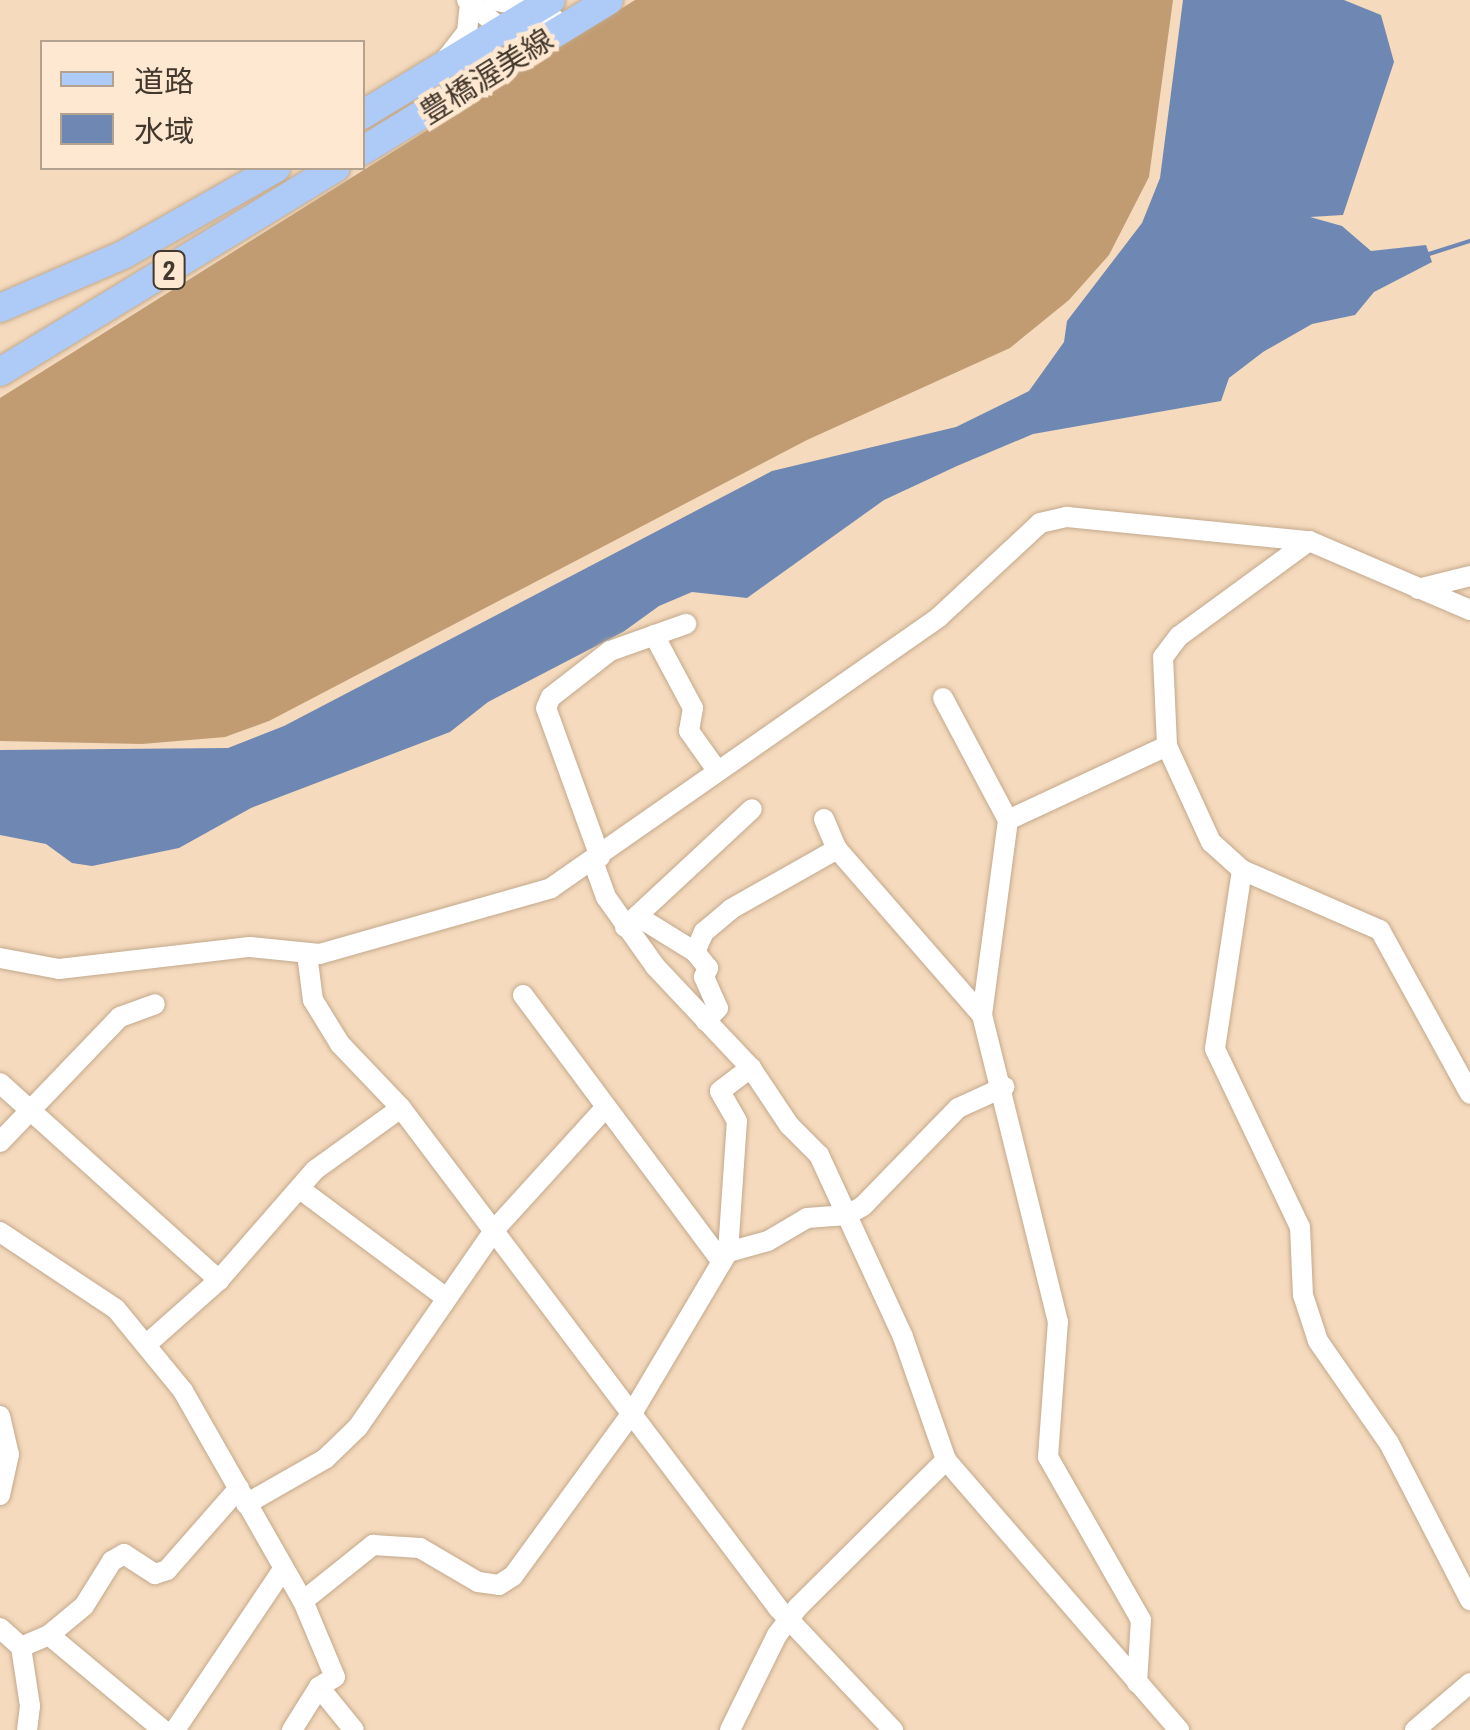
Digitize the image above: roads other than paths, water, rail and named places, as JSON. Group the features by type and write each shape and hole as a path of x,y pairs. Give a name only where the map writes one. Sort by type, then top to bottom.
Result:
{"main road":[{"name":"豊橋渥美線","path":"365,150 609,0"},
{"name":"豊橋渥美線","path":"365,113 545,4"},
{"name":"2","path":"0,308 122,255 272,170"},
{"name":"2","path":"0,372 333,170"}],"street":[{"path":"494,0 524,10 545,4"},
{"path":"473,1 501,30 525,34 586,0"},
{"path":"438,70 467,32 473,1"},
{"path":"494,70 503,53 501,30"},
{"path":"0,958 59,969 250,948 307,954 551,888 938,616 1040,523 1067,517 1309,541 1470,610"},
{"path":"1309,541 1179,636 1163,657 1166,746 1210,842 1242,870 1380,930 1470,1094"},
{"path":"1418,589 1470,576"},
{"path":"686,624 610,651 551,697 546,708 596,859 631,922 706,1021 750,1068 789,1125 819,1155 903,1337 946,1460 1179,1730"},
{"path":"654,635 693,708 688,732 716,769"},
{"path":"943,698 1008,820 982,1015"},
{"path":"1008,820 1166,746"},
{"path":"631,922 752,809"},
{"path":"824,818 837,849 982,1015 1004,1087 1058,1322 1048,1457 1141,1620 1137,1683"},
{"path":"695,952 704,932 731,909 837,849"},
{"path":"1242,870 1215,1049 1300,1227 1304,1295 1318,1342 1390,1444 1470,1600"},
{"path":"631,922 695,952 708,968 704,977 718,1008 706,1021"},
{"path":"307,954 313,1000 324,1020 401,1108 495,1229 788,1620 893,1730"},
{"path":"524,995 605,1108 724,1256"},
{"path":"0,1142 120,1018 155,1004"},
{"path":"304,1601 373,1545 420,1548 478,1582 499,1585 513,1576 634,1410 724,1256 737,1121 720,1092 750,1068"},
{"path":"0,1082 219,1280"},
{"path":"724,1256 768,1241 807,1218 847,1215 958,1108 1004,1087"},
{"path":"147,1344 219,1280 300,1189 401,1108"},
{"path":"21,1647 48,1635 84,1606 112,1561 124,1554 155,1574 168,1570 243,1496 324,1459 358,1427 495,1229 605,1108"},
{"path":"300,1189 446,1298"},
{"path":"0,1232 116,1309 147,1344 243,1496 282,1571 304,1601 335,1676 319,1686 292,1730"},
{"path":"0,1416 9,1454 0,1495"},
{"path":"730,1730 788,1620 946,1460"},
{"path":"175,1730 282,1571"},
{"path":"0,1628 21,1647 30,1706 27,1730"},
{"path":"48,1635 163,1730"},
{"path":"1416,1730 1470,1683"},
{"path":"319,1686 354,1730"}],"water":[{"path":"1183,0 1344,0 1381,15 1394,62 1343,215 1310,217 1342,226 1371,251 1426,245 1432,262 1374,292 1355,315 1312,324 1263,352 1229,378 1221,401 1033,434 957,466 884,500 747,598 692,592 659,606 623,632 488,702 450,732 251,808 179,848 92,866 72,863 46,844 0,835 0,750 228,748 284,726 772,471 956,427 1029,391 1064,342 1067,321 1142,223 1160,178"}],"waterway":[{"path":"1429,254 1470,241"}]}
